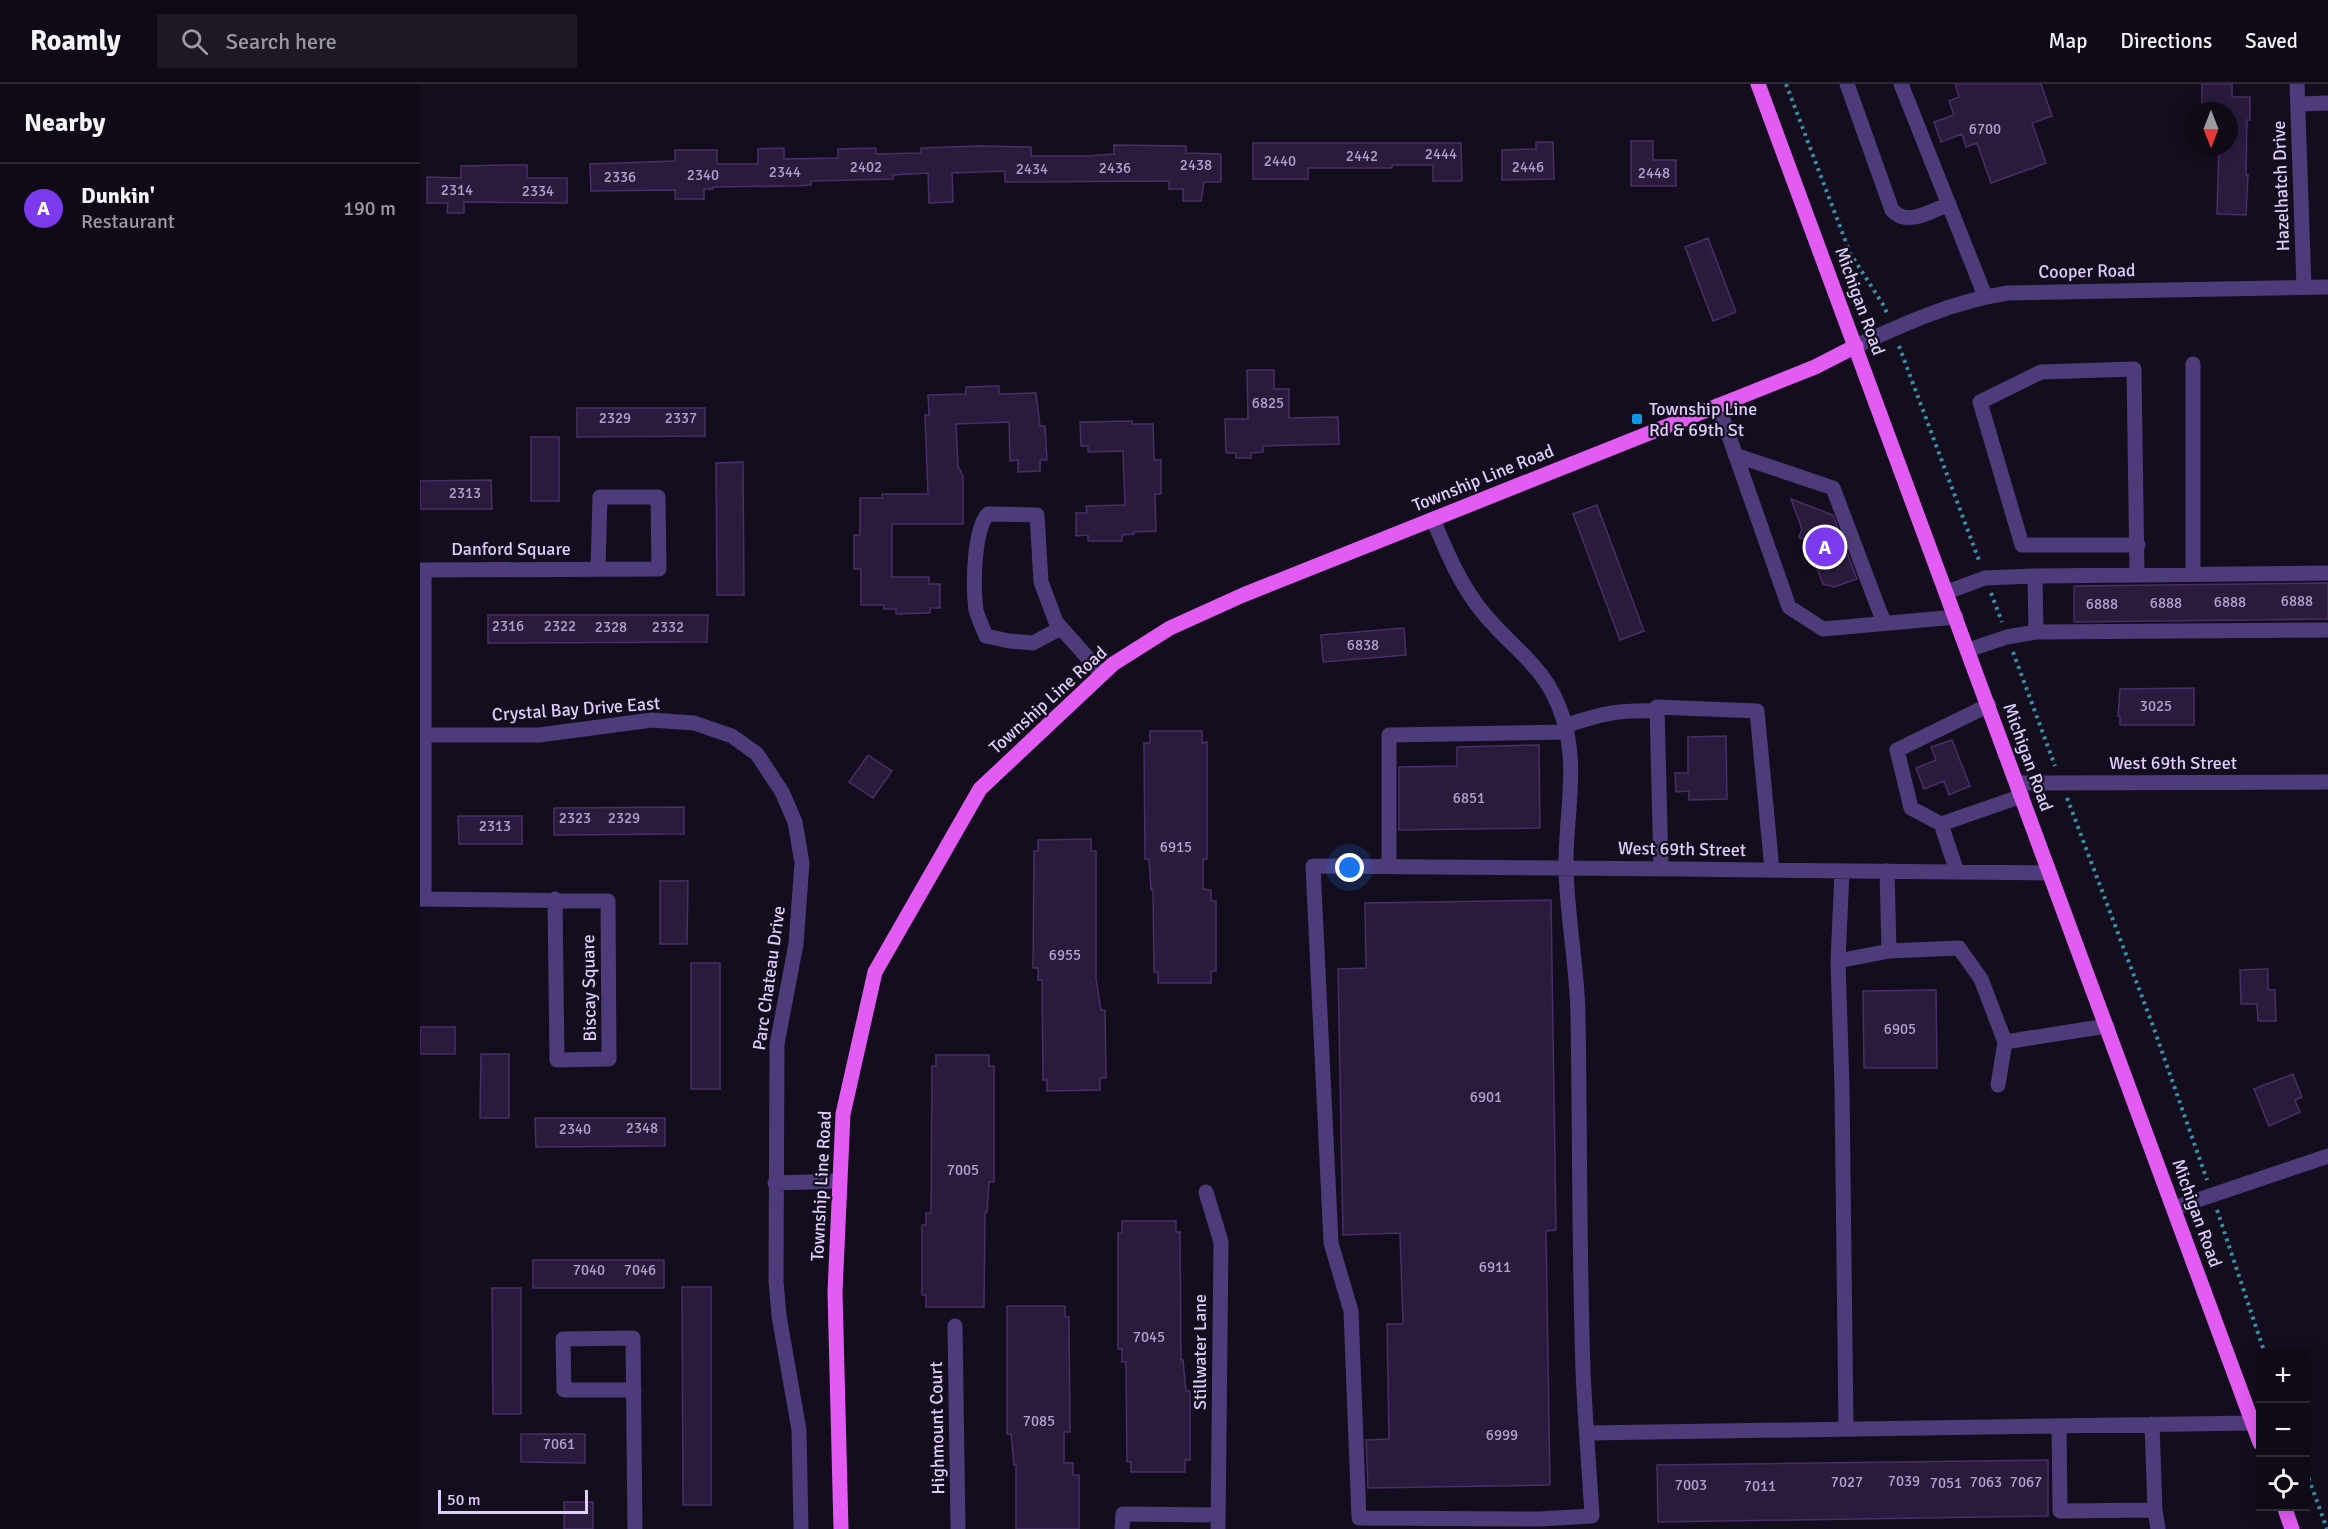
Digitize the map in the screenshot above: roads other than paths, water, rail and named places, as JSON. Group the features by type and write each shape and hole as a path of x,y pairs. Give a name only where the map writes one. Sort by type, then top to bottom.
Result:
{"main road":[{"name":"Michigan Road","path":"1758,84 2256,1432"},
{"name":"Township Line Road","path":"841,1529 835,1292 843,1114 874,972 980,789 1113,664 1170,628 1243,595 1823,363 1856,346"},
{"path":"2286,1511 2292,1529"}],"street":[{"path":"1847,84 1892,210 1897,216 1905,219 1914,217 1948,204"},
{"path":"1901,84 1984,296"},
{"name":"Hazelhatch Drive","path":"2297,84 2304,287"},
{"path":"2298,104 2328,104"},
{"name":"Cooper Road","path":"1856,346 1920,317 1984,296 2047,291 2328,287"},
{"path":"2193,364 2193,574"},
{"path":"2137,575 2138,545 2134,369 2041,372 1980,402 2022,545 2138,545"},
{"path":"1718,405 1789,607 1823,629 1956,617"},
{"path":"1735,454 1833,488 1884,623"},
{"name":"Danford Square","path":"422,735 422,570 659,569 658,497 600,497 598,568"},
{"path":"1061,628 1033,643 986,636 976,611 976,545 984,519 988,514 1037,515 1041,582 1056,622 1102,674"},
{"path":"1433,519 1454,570 1467,591 1483,614 1537,668 1553,694 1566,729 1571,766 1566,868 1578,1011 1579,1208 1587,1433 2253,1423"},
{"path":"1947,592 1985,578 2328,573"},
{"path":"2035,576 2036,632"},
{"path":"1968,650 2007,637 2036,632 2328,630"},
{"path":"1957,872 1941,825 1911,808 1897,750 1989,705"},
{"path":"1661,869 1657,707 1757,711 1772,870"},
{"path":"1389,866 1389,735 1566,729 1597,715 1623,710 1657,711"},
{"name":"Crystal Bay Drive East","path":"422,735 539,735 652,720 694,723 732,736 757,754 782,792 795,822"},
{"name":"Biscay Square","path":"422,735 422,898 555,899 608,901 609,1059 557,1060 555,899"},
{"name":"West 69th Street","path":"1941,825 2020,790 2062,783 2328,782"},
{"name":"Parc Chateau Drive","path":"795,822 802,862 796,944 777,1044 775,1183 776,1281 798,1430 801,1529"},
{"name":"West 69th Street","path":"1587,1433 1592,1516 1539,1519 1359,1518 1351,1311 1332,1243 1313,866 2050,873"},
{"path":"1842,870 1838,961 1842,1087 1846,1429"},
{"path":"1887,871 1889,951"},
{"path":"1838,961 1889,951 1959,948 1981,979 2005,1042 1998,1085"},
{"path":"2005,1042 2107,1026"},
{"path":"2174,1208 2328,1156"},
{"path":"775,1183 840,1181"},
{"name":"Stillwater Lane","path":"1122,1529 1123,1514 1218,1522 1221,1242 1206,1192"},
{"name":"Highmount Court","path":"955,1326 958,1529"},
{"path":"633,1390 564,1390 563,1338 633,1338 635,1529"},
{"path":"2152,1424 2155,1510 2158,1529"},
{"path":"2059,1426 2060,1511 2155,1510"}],"place":[{"name":"Township Line Rd & 69th St","path":"1637,419"},
{"name":"Dunkin'","path":"1825,547"}]}
